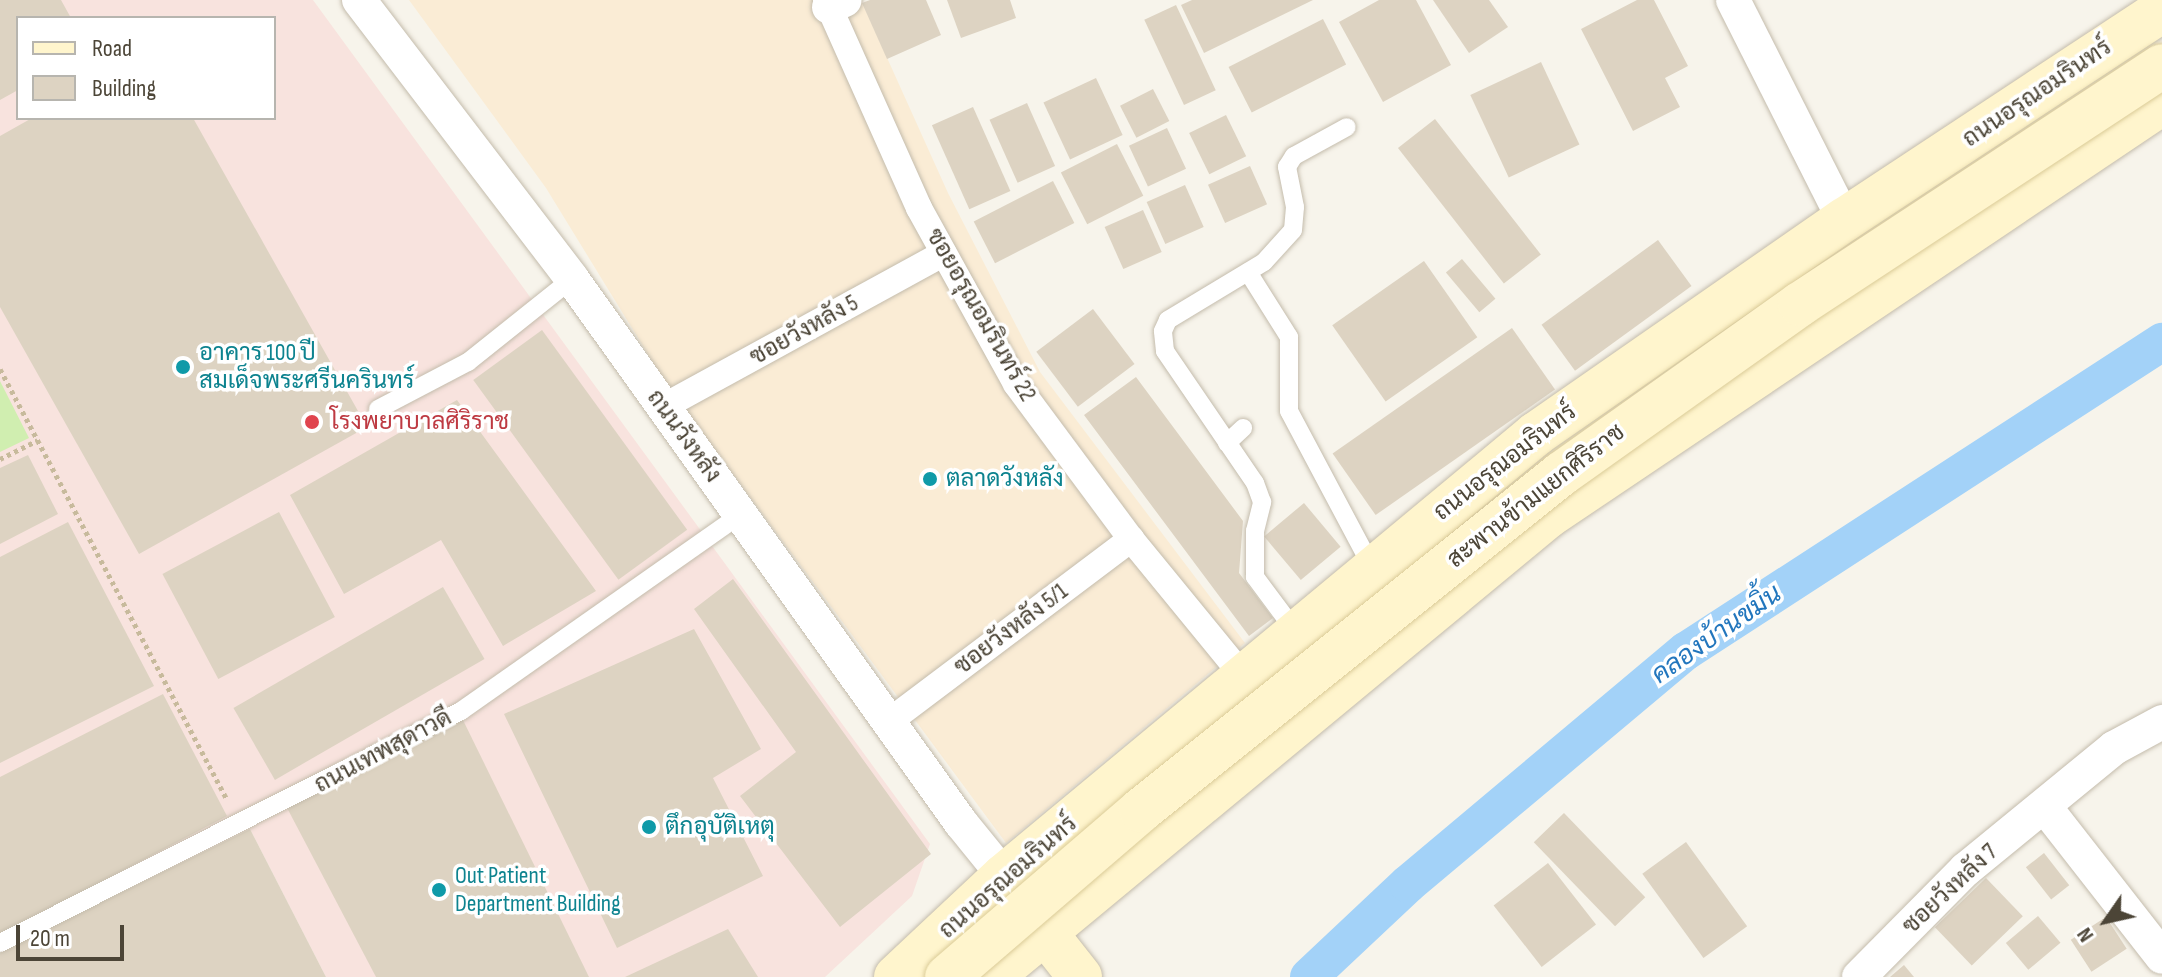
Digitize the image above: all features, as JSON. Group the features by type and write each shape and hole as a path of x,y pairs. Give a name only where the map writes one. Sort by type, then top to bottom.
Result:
{"main road":[{"name":"ถนนอรุณอมรินทร์","path":"896,977 1004,876 1548,426 1844,220 2162,10"},
{"name":"สะพานข้ามแยกศิริราช","path":"947,977 1141,810 1561,474 1800,304 2162,66"},
{"path":"991,977 1548,516 2162,103"},
{"path":"1004,876 1042,932 1080,977"}],"street":[{"name":"ถนนวังหลัง","path":"359,0 572,279 891,720 961,823 1004,876"},
{"path":"1733,0 1844,220"},
{"name":"ซอยอรุณอมรินทร์ 22","path":"834,2 944,253 1016,384 1131,539 1244,677"},
{"name":"ซอยวังหลัง 5","path":"663,407 944,253"},
{"name":"ซอยวังหลัง 5/1","path":"891,720 1131,539"},
{"name":"ซอยวังหลัง 7","path":"1859,977 1965,870 2114,748 2162,722"},
{"path":"2045,807 2162,957"}],"lane":[{"path":"1296,632 1255,577 1255,531 1262,502 1227,443 1165,351 1163,331 1168,320 1264,262 1293,230 1295,207 1287,167 1294,156 1347,127"},
{"path":"1248,272 1289,337 1289,411 1373,569"},
{"path":"378,409 468,362 572,279"},
{"path":"1227,443 1243,428"},
{"name":"ถนนเทพสุดาวดี","path":"0,943 241,825 461,711 740,515"}],"path":[{"path":"0,369 241,825"},
{"path":"0,459 38,440"}],"shaded area":[{"name":"โรงพยาบาลศิริราช","path":"0,0 313,0 930,844 912,896 825,977 326,977 250,829 0,952"},
{"name":"ตลาดวังหลัง","path":"409,0 861,0 948,193 1040,372 1245,643 1006,843 665,382 546,188"}],"green space":[{"path":"0,381 29,438 0,452"}],"building":[{"path":"0,0 61,0 70,16 16,16 16,91 0,100"},
{"path":"870,0 926,0 941,35 887,59 862,3"},
{"path":"947,0 1010,0 1016,18 961,38"},
{"path":"1192,0 1313,0 1204,53 1181,5"},
{"path":"1379,0 1416,0 1451,65 1383,102 1339,22"},
{"path":"1433,0 1489,0 1508,27 1469,53"},
{"path":"1637,0 1654,0 1688,66 1665,78 1680,107 1633,131 1581,29"},
{"path":"1176,5 1216,90 1184,105 1144,20"},
{"path":"1323,19 1346,64 1252,113 1229,67"},
{"path":"1541,62 1579,144 1509,177 1470,95"},
{"path":"1096,78 1123,135 1070,160 1043,103"},
{"path":"1153,89 1169,121 1136,138 1120,106"},
{"path":"1027,103 1055,166 1018,183 990,120"},
{"path":"973,107 1010,191 969,209 932,125"},
{"path":"1226,115 1246,156 1209,174 1189,133"},
{"path":"1435,119 1541,255 1504,283 1398,148"},
{"name":"อาคาร 100 ปี สมเด็จพระศรีนครินทร์","path":"28,120 194,120 367,427 139,554 0,307 0,136"},
{"path":"1167,128 1186,169 1148,187 1129,146"},
{"path":"1117,144 1143,196 1087,224 1061,173"},
{"path":"1250,166 1267,204 1225,223 1208,185"},
{"path":"1053,181 1074,223 995,263 974,221"},
{"path":"1185,185 1204,227 1165,244 1147,202"},
{"path":"1143,210 1162,252 1123,269 1105,227"},
{"path":"1658,240 1692,286 1575,371 1542,325"},
{"path":"1462,259 1495,299 1479,312 1446,272"},
{"path":"1424,261 1477,337 1386,401 1332,325"},
{"path":"1093,309 1135,364 1078,407 1036,352"},
{"path":"1512,328 1555,389 1376,515 1333,454"},
{"path":"542,330 687,530 618,580 473,380"},
{"path":"1136,377 1243,521 1239,573 1273,618 1249,636 1084,415"},
{"path":"457,400 596,591 503,646 441,540 344,594 290,495"},
{"path":"28,455 58,514 0,544 0,468"},
{"path":"1304,503 1341,547 1301,580 1264,536"},
{"path":"279,512 335,617 218,679 162,574"},
{"path":"68,522 154,686 0,763 0,557"},
{"path":"733,579 931,854 840,927 740,796 796,752 694,609"},
{"path":"443,587 484,659 275,780 233,708"},
{"name":"ตึกอุบัติเหตุ","path":"694,629 761,749 713,778 763,876 617,948 504,714"},
{"path":"163,694 227,816 0,935 0,777"},
{"name":"Out Patient Department Building","path":"461,716 589,977 376,977 285,804"},
{"path":"1564,813 1645,897 1615,926 1534,842"},
{"path":"250,829 326,977 0,977 0,952"},
{"path":"1686,842 1747,926 1703,958 1642,874"},
{"path":"2044,853 2069,885 2051,899 2026,867"},
{"path":"1548,863 1596,924 1542,967 1494,905"},
{"path":"1986,878 2023,916 1972,965 1935,927"},
{"path":"2038,916 2060,943 2028,970 2006,943"},
{"path":"2106,917 2127,949 2091,972 2071,940"},
{"name":"Out Patient Department Building","path":"728,929 758,977 625,977"},
{"path":"1904,965 1914,977 1890,977"}],"waterway":[{"name":"คลองบ้านขมิ้น","path":"1309,977 1408,884 1686,651 2162,342"}],"place":[{"name":"อาคาร 100 ปี สมเด็จพระศรีนครินทร์","path":"183,367"},
{"name":"โรงพยาบาลศิริราช","path":"312,422"},
{"name":"ตลาดวังหลัง","path":"930,479"},
{"name":"ตึกอุบัติเหตุ","path":"649,827"},
{"name":"Out Patient Department Building","path":"439,890"}]}
